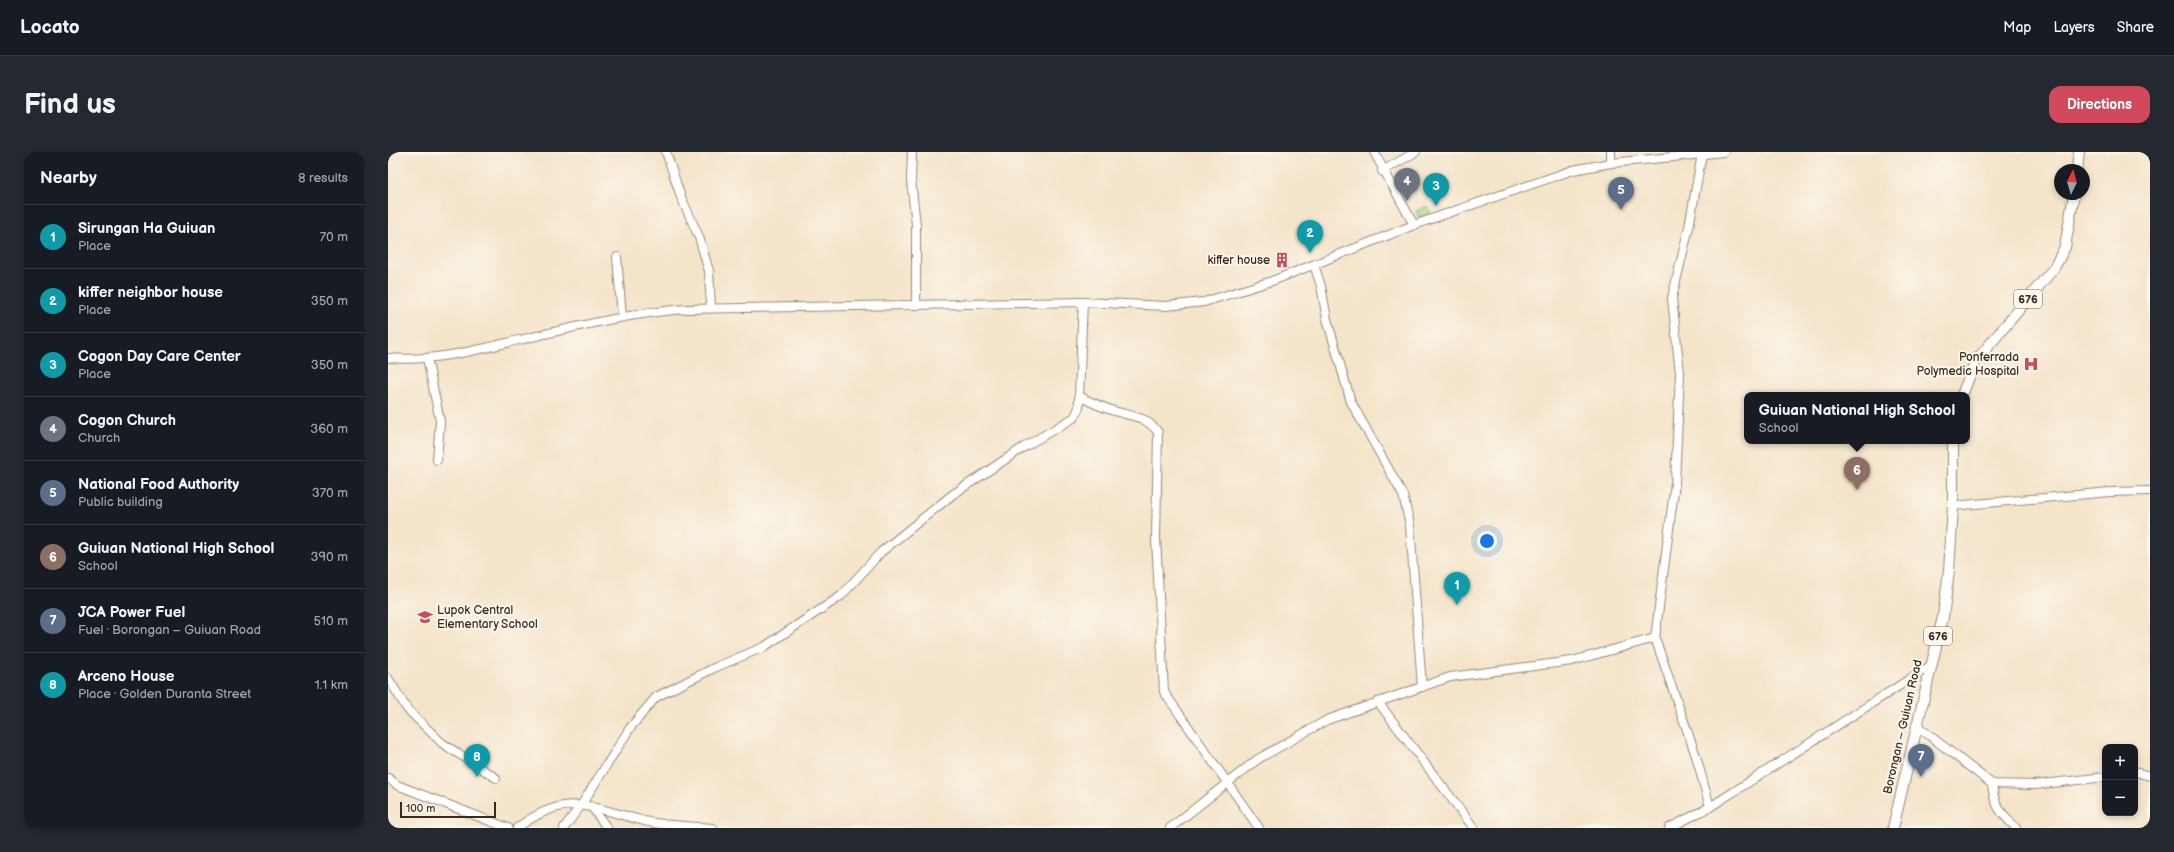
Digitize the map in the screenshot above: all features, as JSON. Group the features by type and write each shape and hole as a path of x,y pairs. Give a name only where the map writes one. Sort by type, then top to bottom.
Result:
{"main road":[{"path":"2078,164 2079,152"},
{"name":"676","path":"1963,392 1975,362 2054,268 2065,247 2073,200"},
{"name":"Borongan – Guiuan Road","path":"1893,828 1916,725 1943,617 1949,571 1953,506 1953,444"}],"street":[{"path":"666,152 681,197 699,237 709,271 711,308"},
{"path":"912,152 911,180 916,225 916,304"},
{"path":"1374,152 1382,170 1414,225"},
{"path":"1382,170 1416,152"},
{"path":"1611,163 1612,152"},
{"path":"388,358 409,360 458,354 622,317 654,312 711,308 1083,302 1166,306 1204,302 1238,293 1314,266 1414,225 1573,170 1611,163 1724,152"},
{"path":"1702,154 1689,227 1672,298 1680,373 1675,483 1655,638 1696,756 1710,807"},
{"path":"617,257 622,317"},
{"path":"1314,266 1321,286 1327,319 1351,402 1403,495 1410,525 1422,687"},
{"path":"564,828 582,804 630,728 656,697 716,667 764,647 841,596 882,552 952,495 1024,447 1075,417 1079,407 1083,302"},
{"path":"427,358 440,421 437,460"},
{"path":"1079,396 1114,411 1141,417 1150,422 1158,432 1156,538 1164,692 1260,828"},
{"path":"1079,407 1090,402"},
{"path":"1953,506 2110,492 2150,491"},
{"path":"1170,828 1258,759 1327,720 1450,677 1572,661 1655,638"},
{"path":"1669,828 1710,807 1930,666"},
{"path":"388,678 407,709 442,743 496,778"},
{"path":"1378,702 1474,828"},
{"path":"1916,725 1992,784 2034,785 2102,777"},
{"path":"2138,773 2150,776"},
{"path":"388,778 397,784 508,828"},
{"path":"1992,784 1994,800 2003,814 2016,828"},
{"path":"517,828 530,818 548,810 567,805 582,804 651,822 713,828"},
{"path":"590,806 606,828"}],"green space":[{"path":"1428,206 1431,213 1419,218 1416,211"}],"place":[{"name":"Cogon Church","path":"1407,201"},
{"name":"Cogon Day Care Center","path":"1436,206"},
{"name":"National Food Authority","path":"1621,210"},
{"name":"kiffer neighbor house","path":"1310,253"},
{"name":"kiffer house","path":"1282,260"},
{"name":"Ponferrada Polymedic Hospital","path":"2031,364"},
{"name":"Guiuan National High School","path":"1857,490"},
{"name":"Sirungan Ha Guiuan","path":"1457,605"},
{"name":"Lupok Central Elementary School","path":"425,617"},
{"name":"Arceno House","path":"477,777"},
{"name":"JCA Power Fuel","path":"1921,777"}]}
